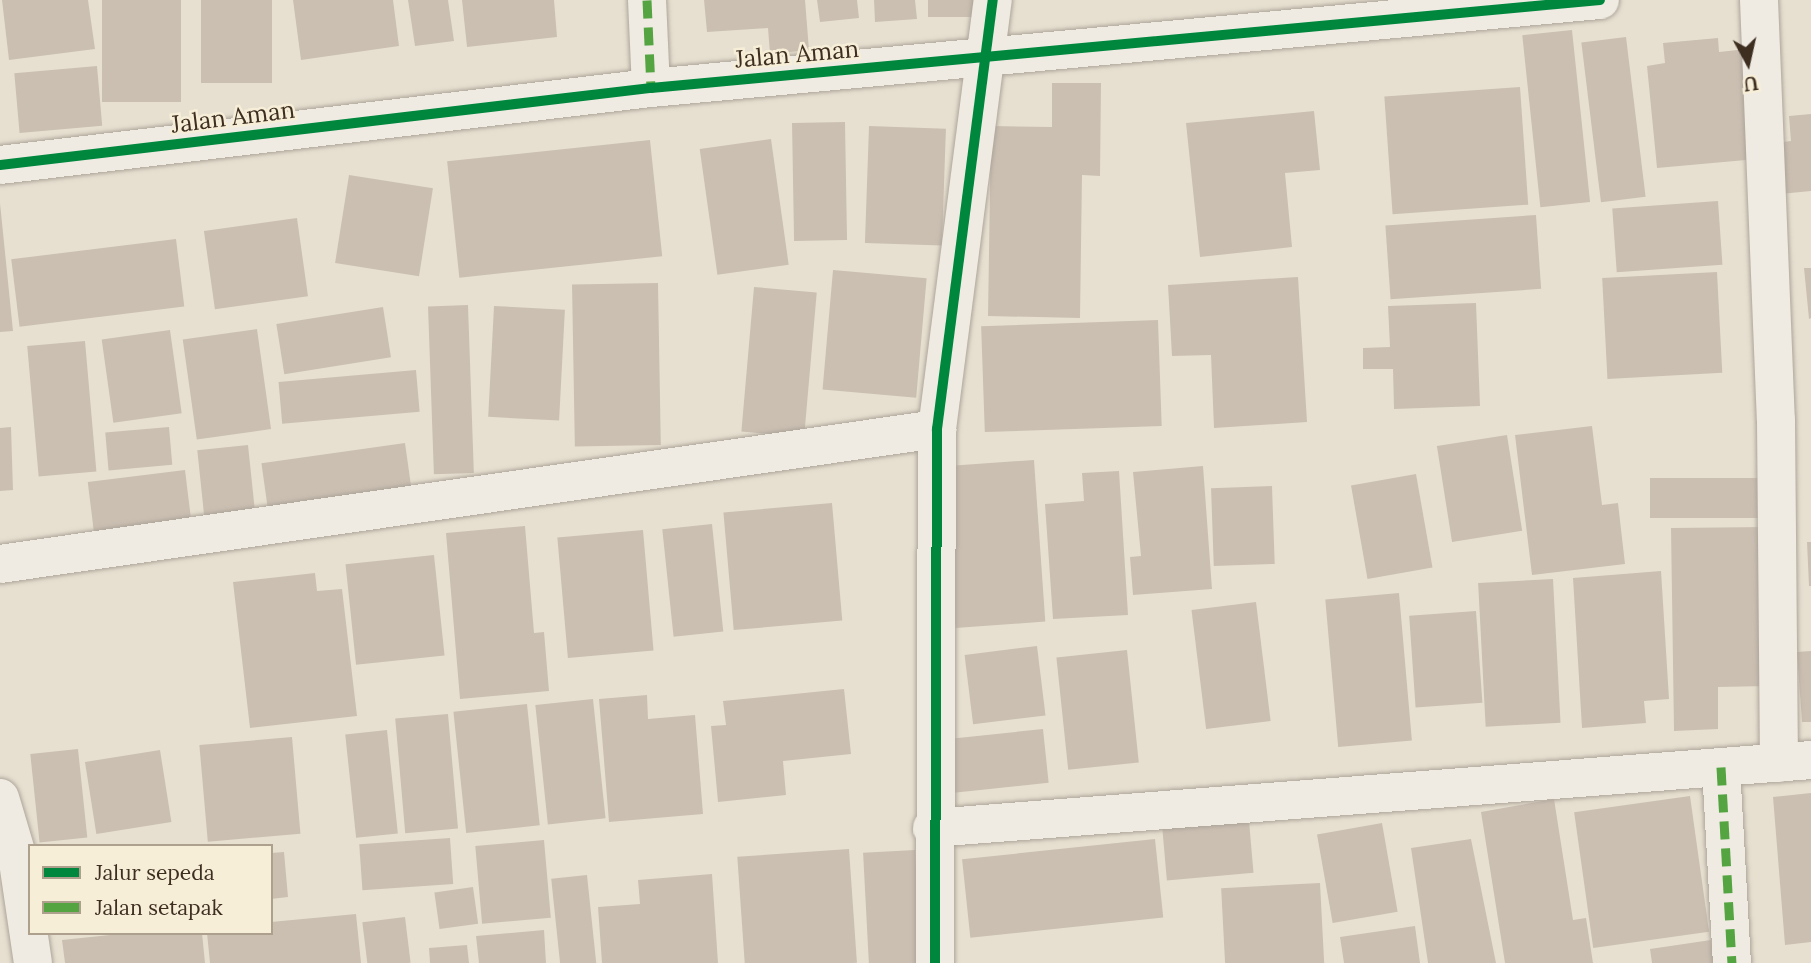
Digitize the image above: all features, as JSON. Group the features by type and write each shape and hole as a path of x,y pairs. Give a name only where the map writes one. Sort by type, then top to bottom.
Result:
{"street":[{"path":"647,0 651,88"},
{"path":"935,963 932,828 937,429 993,0"},
{"name":"Jalan Aman","path":"0,165 651,88 1600,0"},
{"path":"932,828 1795,762 1776,420 1759,0"},
{"path":"0,564 937,429"},
{"path":"1721,767 1732,963"},
{"path":"0,798 17,855 28,929"},
{"path":"29,935 33,963"}],"building":[{"path":"2,0 88,0 95,49 9,60"},
{"path":"102,0 181,0 181,102 102,102"},
{"path":"201,0 272,0 272,83 201,83"},
{"path":"293,0 393,0 399,46 301,60"},
{"path":"408,0 448,0 454,41 415,46"},
{"path":"462,0 554,0 557,37 467,47"},
{"path":"704,0 805,0 809,50 770,54 768,28 707,32"},
{"path":"817,0 857,0 859,18 820,22"},
{"path":"874,0 915,0 917,19 875,22"},
{"path":"928,0 976,0 976,17 928,17"},
{"path":"1572,30 1590,202 1540,207 1522,35"},
{"path":"1626,37 1646,197 1601,202 1581,42"},
{"path":"1718,38 1719,52 1747,49 1757,159 1657,168 1647,66 1665,63 1663,43"},
{"path":"97,66 102,126 20,133 14,73"},
{"path":"1052,83 1101,83 1100,176 1082,175 1080,318 988,316 991,126 1052,127"},
{"path":"1520,87 1528,205 1393,214 1384,96"},
{"path":"1314,111 1320,170 1285,173 1292,247 1200,257 1186,123"},
{"path":"1811,114 1811,191 1780,194 1777,143 1791,141 1789,116"},
{"path":"845,122 847,240 794,241 792,123"},
{"path":"869,126 946,129 942,246 865,243"},
{"path":"771,139 789,265 717,275 700,149"},
{"path":"650,140 662,256 459,278 447,161"},
{"path":"349,175 433,188 419,276 335,263"},
{"path":"1718,201 1722,265 1617,272 1612,208"},
{"path":"0,203 13,331 0,332"},
{"path":"1536,215 1541,289 1391,299 1385,226"},
{"path":"297,218 308,296 215,309 204,231"},
{"path":"176,239 184,306 20,327 11,259"},
{"path":"1804,268 1811,268 1809,319"},
{"path":"833,270 927,278 916,398 823,390"},
{"path":"1717,272 1722,373 1607,379 1602,278"},
{"path":"1298,277 1307,422 1214,428 1211,355 1172,356 1168,285"},
{"path":"658,283 661,445 575,446 572,285"},
{"path":"754,287 817,292 804,437 741,431"},
{"path":"1476,303 1480,406 1394,409 1393,369 1363,369 1363,348 1390,347 1388,306"},
{"path":"468,305 474,473 434,474 428,306"},
{"path":"494,306 565,310 559,421 488,417"},
{"path":"383,307 391,357 284,374 276,324"},
{"path":"1158,320 1162,426 985,432 981,326"},
{"path":"257,329 271,429 197,439 183,339"},
{"path":"170,330 182,413 113,423 102,340"},
{"path":"85,341 96,472 39,477 27,346"},
{"path":"416,370 420,412 282,424 279,382"},
{"path":"1592,426 1602,505 1618,503 1625,564 1532,575 1515,435"},
{"path":"11,427 13,490 0,491 0,428"},
{"path":"169,427 172,465 109,470 105,433"},
{"path":"1507,435 1522,531 1452,542 1437,446"},
{"path":"405,443 412,492 268,512 261,463"},
{"path":"248,445 256,517 205,522 197,450"},
{"path":"1034,460 1045,622 956,628 944,466"},
{"path":"1203,466 1212,589 1133,595 1130,557 1141,556 1133,472"},
{"path":"185,470 192,526 95,538 88,482"},
{"path":"1119,471 1128,615 1053,619 1045,504 1084,501 1082,473"},
{"path":"1416,474 1432,568 1367,579 1351,485"},
{"path":"1650,478 1767,478 1767,518 1650,518"},
{"path":"1272,486 1275,564 1214,566 1211,488"},
{"path":"832,503 842,621 734,630 723,512"},
{"path":"712,524 723,631 674,637 662,529"},
{"path":"525,526 534,633 544,632 549,691 460,699 446,533"},
{"path":"1766,527 1768,686 1718,687 1718,729 1674,731 1671,528"},
{"path":"643,530 654,651 568,658 557,537"},
{"path":"1807,542 1811,542 1811,586 1809,586"},
{"path":"434,555 445,655 356,665 345,564"},
{"path":"1661,571 1669,699 1644,701 1646,723 1582,728 1573,578"},
{"path":"315,573 317,591 342,589 357,716 250,728 233,582"},
{"path":"1553,579 1561,723 1486,727 1478,583"},
{"path":"1399,593 1412,740 1338,747 1325,599"},
{"path":"1256,602 1271,721 1206,729 1191,610"},
{"path":"1476,611 1482,703 1416,707 1409,616"},
{"path":"1037,646 1046,715 973,724 965,655"},
{"path":"1127,650 1139,762 1068,770 1056,657"},
{"path":"1811,651 1811,722 1802,722 1797,652"},
{"path":"844,689 851,754 783,761 786,795 718,802 711,726 726,725 723,701"},
{"path":"647,695 648,719 695,715 703,814 609,822 599,699"},
{"path":"593,699 606,818 548,824 535,705"},
{"path":"527,704 540,825 466,833 453,712"},
{"path":"448,714 458,829 405,833 395,719"},
{"path":"1043,729 1049,783 949,793 944,739"},
{"path":"387,730 398,833 356,838 345,734"},
{"path":"292,737 300,834 208,842 199,745"},
{"path":"78,749 87,838 40,843 30,754"},
{"path":"160,750 171,822 96,834 85,762"},
{"path":"1811,793 1811,942 1785,945 1773,797"},
{"path":"1690,796 1709,932 1593,948 1574,812"},
{"path":"1554,799 1573,920 1586,918 1593,963 1505,963 1481,812"},
{"path":"1249,821 1254,873 1167,880 1162,829"},
{"path":"1382,823 1398,912 1333,923 1317,834"},
{"path":"450,838 453,884 362,890 359,844"},
{"path":"1155,839 1163,918 970,938 962,859"},
{"path":"1471,839 1496,963 1428,963 1411,848"},
{"path":"544,840 551,918 482,924 475,846"},
{"path":"849,849 857,963 745,963 737,857"},
{"path":"915,850 921,963 869,963 863,853"},
{"path":"284,852 288,897 273,899 273,853"},
{"path":"712,874 718,963 602,963 598,907 640,904 638,880"},
{"path":"587,875 596,963 560,963 551,879"},
{"path":"1320,883 1324,963 1225,963 1221,888"},
{"path":"473,887 478,924 440,929 434,892"},
{"path":"356,914 361,963 210,963 207,935 273,935 273,922"},
{"path":"405,917 411,963 367,963 362,922"},
{"path":"1415,926 1420,963 1344,963 1340,937"},
{"path":"544,930 546,963 479,963 476,936"},
{"path":"110,935 202,935 205,963 65,963 62,940"},
{"path":"1711,940 1714,963 1652,963 1650,949"},
{"path":"467,945 469,963 430,963 429,948"}],"marked path":[{"path":"647,0 651,88"},
{"path":"1721,767 1732,963"}],"cycle path":[{"path":"935,963 937,429 993,0"},
{"path":"0,165 651,88 1600,0"}]}
